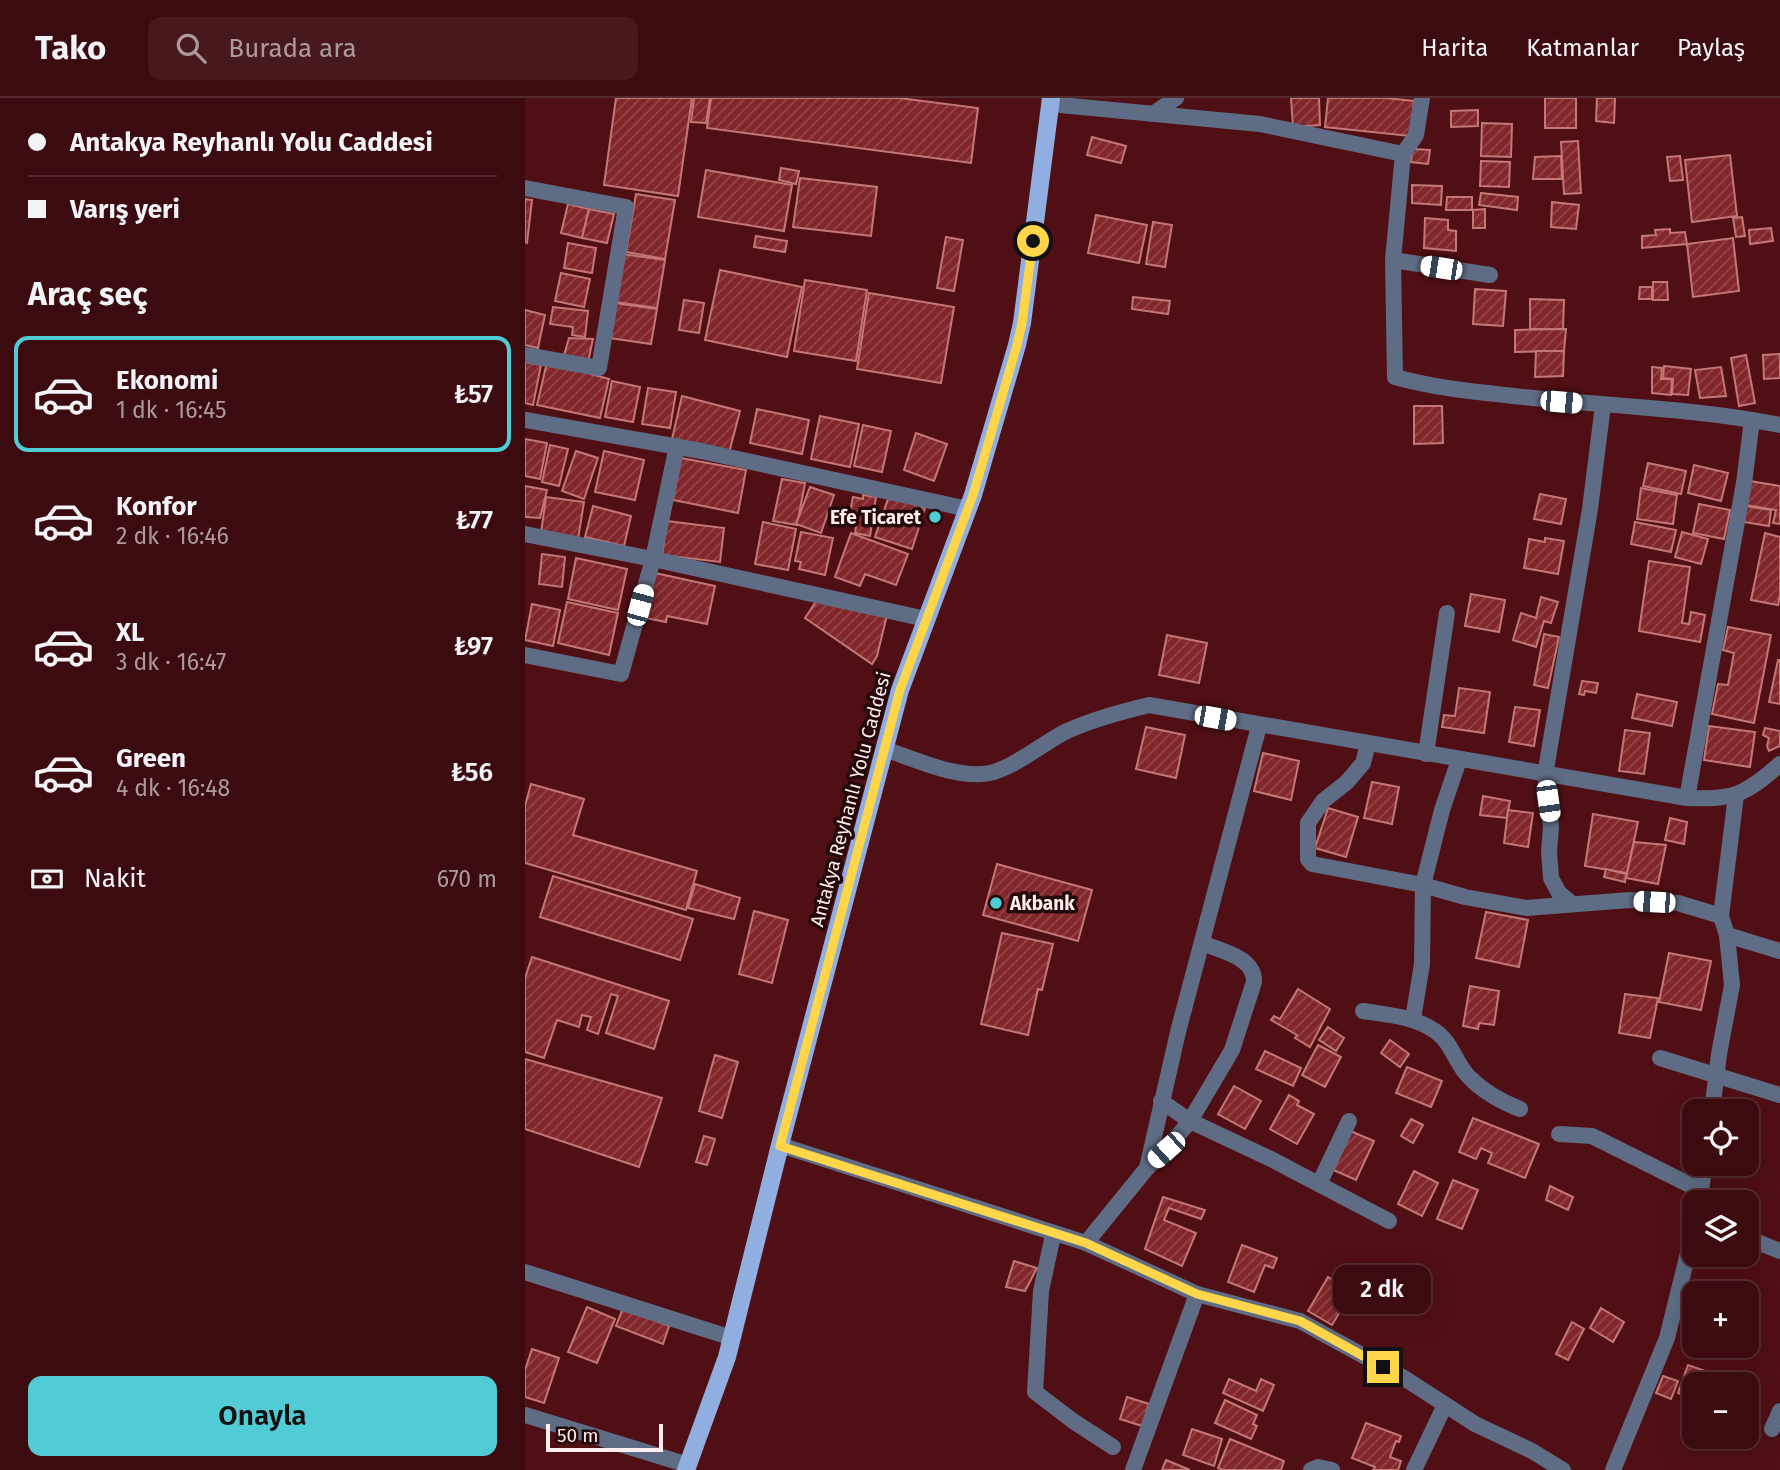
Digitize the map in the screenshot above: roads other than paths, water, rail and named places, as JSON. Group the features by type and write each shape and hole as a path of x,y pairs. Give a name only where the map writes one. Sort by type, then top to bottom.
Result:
{"main road":[{"name":"Antakya Reyhanlı Yolu Caddesi","path":"687,1468 732,1338 900,690 968,509 1022,323 1050,101"}],"street":[{"path":"1153,114 1176,98"},
{"path":"1422,98 1416,135 1403,155 1392,260 1395,377 1438,388 1780,425"},
{"path":"1050,101 1260,124 1403,155"},
{"path":"525,188 626,207 599,368 525,355"},
{"path":"1392,260 1490,275"},
{"path":"1571,904 1559,892 1551,878 1551,827 1545,775 1590,509 1604,405"},
{"path":"525,420 677,446 968,509"},
{"path":"1687,798 1744,483 1752,420"},
{"path":"525,655 621,674 653,559 677,446"},
{"path":"525,534 926,619"},
{"path":"1426,754 1447,613"},
{"path":"884,749 953,772 985,775 1014,763 1066,732 1111,714 1149,705 1687,798 1720,800 1736,795 1763,779 1780,764"},
{"path":"1147,1168 1161,1101 1259,726"},
{"path":"1368,744 1363,763 1347,782 1323,802 1308,823 1308,859 1313,864 1526,908 1630,900 1678,903 1721,916"},
{"path":"1413,1019 1422,964 1423,885 1442,810 1459,760"},
{"path":"1714,1099 1732,985 1727,935 1721,916 1736,795"},
{"path":"1727,935 1780,951"},
{"path":"1086,1243 1147,1168 1190,1121 1232,1050 1254,982 1254,972 1246,962 1202,943"},
{"path":"1363,1011 1413,1019 1437,1032 1450,1046 1469,1078 1500,1101 1520,1109"},
{"path":"1660,1058 1780,1095"},
{"path":"1161,1101 1190,1121 1389,1221"},
{"path":"1319,1184 1349,1121"},
{"path":"1559,1134 1592,1136 1688,1190"},
{"path":"780,1146 1053,1235 1086,1243 1197,1294 1300,1321 1404,1378 1475,1424 1532,1451 1563,1470"},
{"path":"1053,1235 1041,1291 1035,1392 1113,1447"},
{"path":"1759,1243 1780,1251"},
{"path":"1613,1470 1667,1338 1686,1267"},
{"path":"525,1272 732,1338"},
{"path":"1133,1470 1197,1294"},
{"path":"1414,1470 1445,1405"},
{"path":"1772,1429 1780,1411"},
{"path":"525,1415 687,1468"},
{"path":"1311,1470 1318,1466 1332,1470"}],"place":[{"name":"Efe Ticaret","path":"935,517"},
{"name":"Akbank","path":"996,903"}]}
